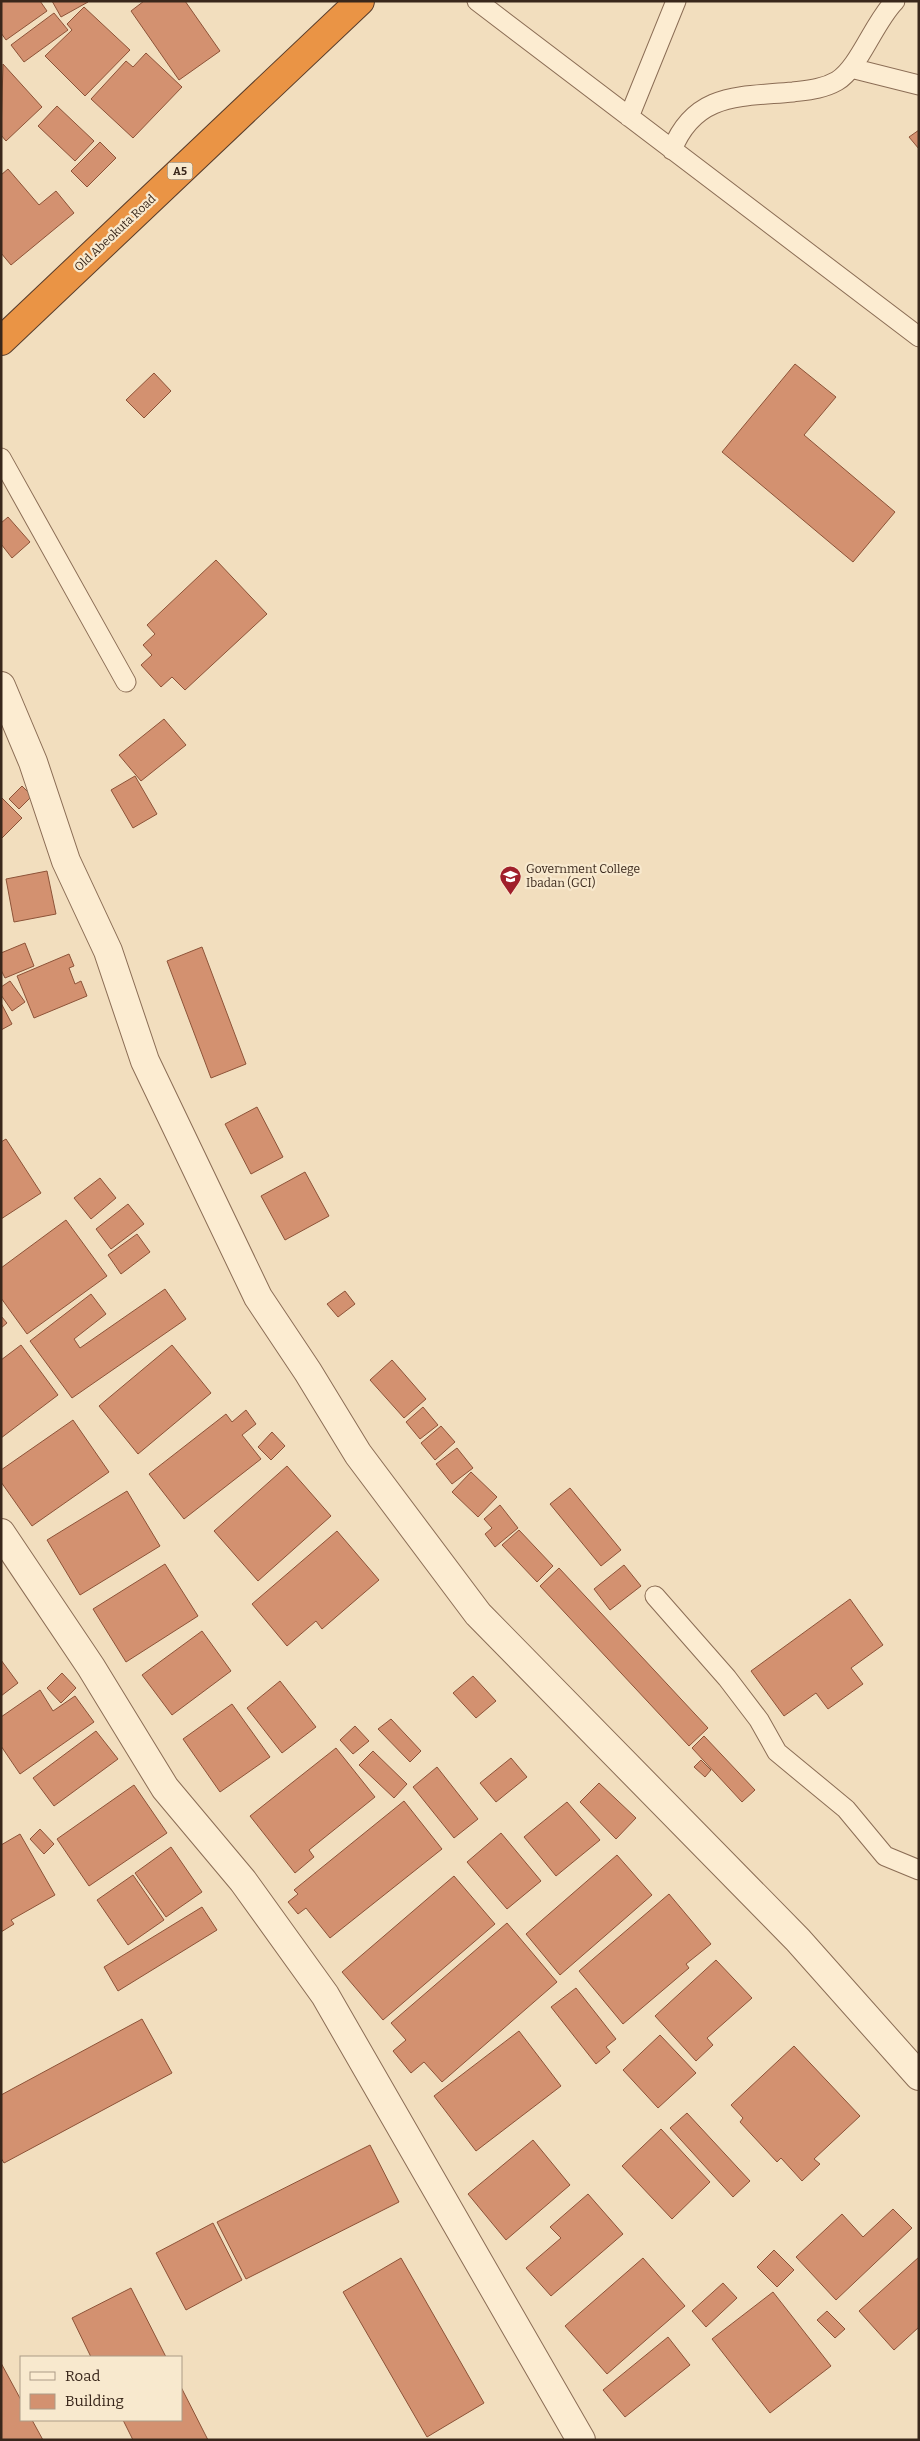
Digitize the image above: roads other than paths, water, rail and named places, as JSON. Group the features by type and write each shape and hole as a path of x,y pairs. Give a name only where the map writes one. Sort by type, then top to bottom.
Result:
{"highway":[{"name":"Old Abeokuta Road","path":"1,341 360,1"}],"street":[{"path":"1,686 33,762 66,861 108,951 145,1061 258,1296 308,1372 358,1454 478,1614 798,1940 919,2076"},
{"path":"1,1533 91,1667 165,1788 243,1881 325,1995 581,2440"}],"lane":[{"path":"476,1 919,337"},
{"path":"628,117 676,1"},
{"path":"672,150 678,134 693,116 706,106 743,96 819,89 838,81 851,68 879,20 895,1"},
{"path":"851,68 919,85"},
{"path":"1,458 126,682"},
{"path":"655,1596 727,1678 759,1720 777,1752 846,1809 885,1856 919,1870"}],"place":[{"name":"Government College Ibadan (GCI)","path":"510,895"}]}
